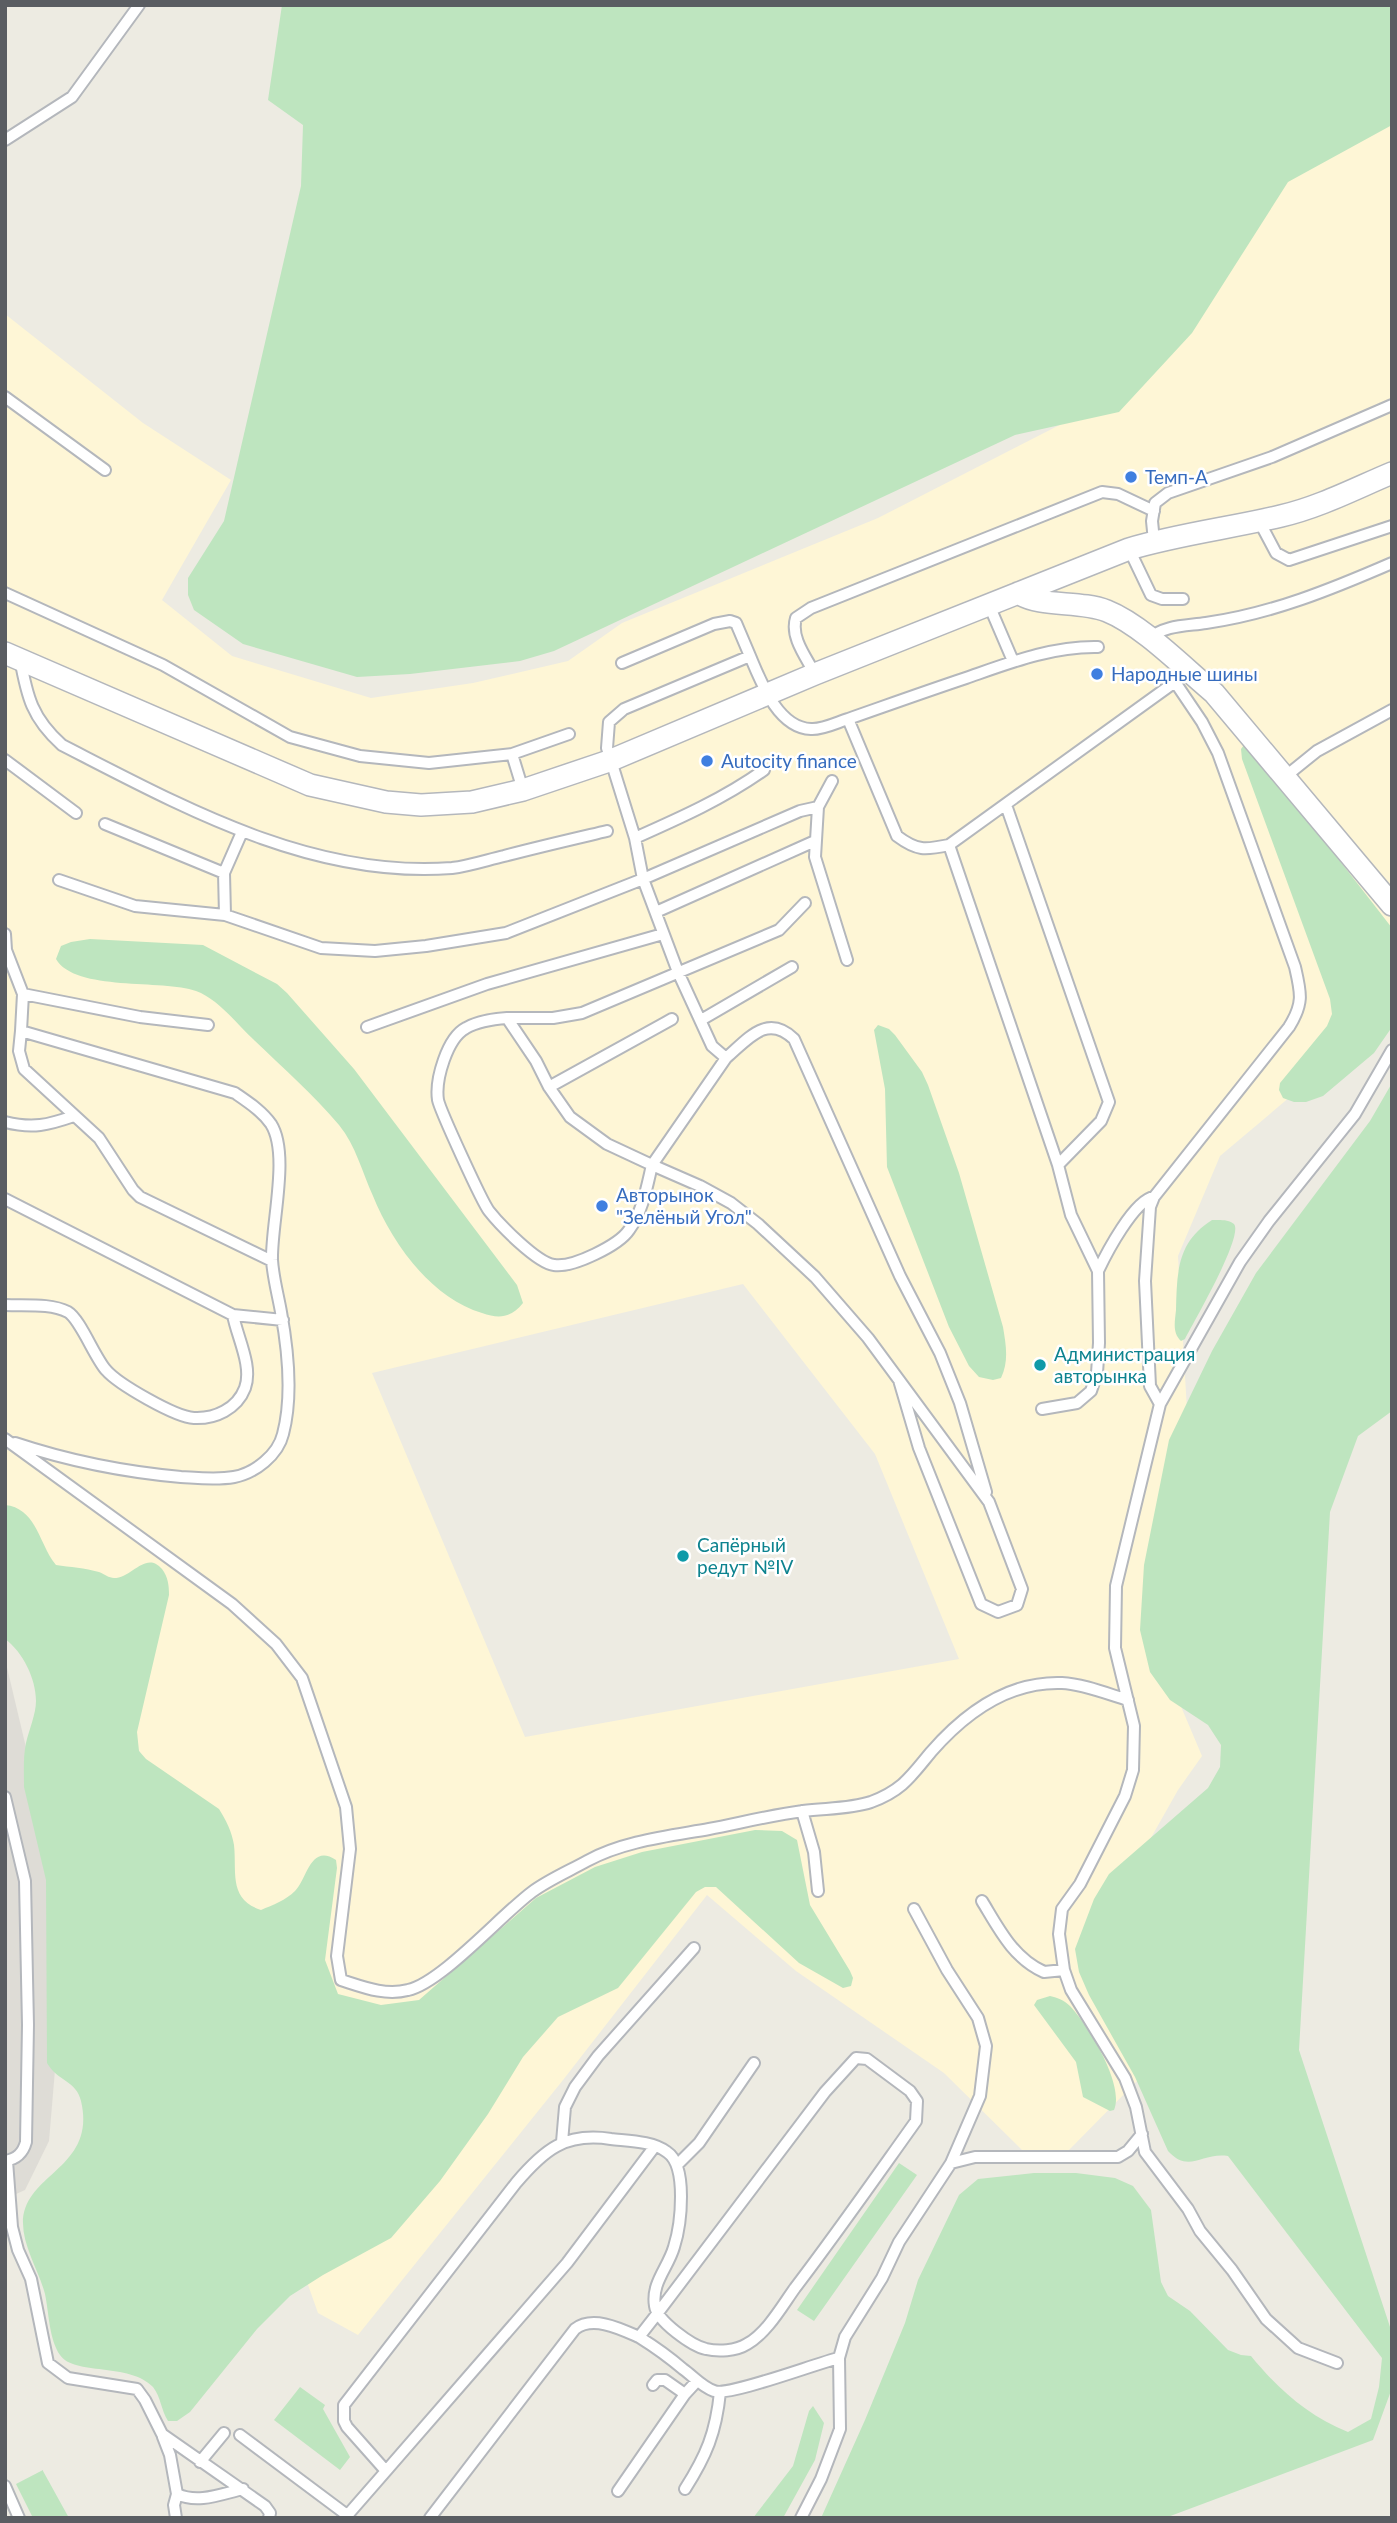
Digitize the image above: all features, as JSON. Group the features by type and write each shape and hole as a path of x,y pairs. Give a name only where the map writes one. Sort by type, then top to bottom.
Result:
{"street":[{"path":"13,656 310,785 353,796 421,805 472,802 523,790 609,761 815,674 1129,549 1154,541 1259,521 1312,507 1392,473"},
{"path":"1018,593 1029,600 1082,603 1125,620 1149,639 1181,676 1214,693 1392,905"}],"lane":[{"path":"5,140 72,97 139,5"},
{"path":"5,397 105,470"},
{"path":"1154,541 1152,521 1155,503 1168,493 1272,457 1392,405"},
{"path":"815,674 795,636 793,626 796,618 811,608 1102,492 1118,494 1154,511"},
{"path":"1259,521 1276,553 1289,560 1392,526"},
{"path":"1129,549 1151,595 1162,599 1183,599"},
{"path":"1149,639 1162,630 1234,619 1294,603 1392,563"},
{"path":"5,593 163,665 290,737 360,755 429,763 512,754 569,734"},
{"path":"989,605 1013,661"},
{"path":"622,663 714,624 730,621 736,623 768,694 792,724 812,730 1013,661 1082,646 1098,647"},
{"path":"13,656 34,711 47,732 62,745 202,816 242,832 321,855 389,868 454,868 607,831"},
{"path":"726,1058 712,1046 663,934 643,879 635,838 607,748 609,722 624,709 750,656"},
{"path":"848,719 897,836 911,846 927,849 949,845 1181,676 1219,752 1295,967 1301,1003 1299,1013 1289,1027 1154,1197 1150,1207 1145,1281 1150,1386 1160,1404"},
{"path":"1286,776 1317,751 1392,710"},
{"path":"512,754 523,790"},
{"path":"5,760 76,813"},
{"path":"635,838 736,790 764,770"},
{"path":"832,781 818,807 815,857 847,960"},
{"path":"1006,805 1109,1102 1101,1121 1058,1165"},
{"path":"59,880 135,906 225,915 321,948 374,951 426,946 506,933 643,879 800,811 818,807"},
{"path":"105,824 224,873"},
{"path":"225,915 224,873 242,832"},
{"path":"656,912 815,841"},
{"path":"949,845 1058,1165 1071,1215 1098,1272 1100,1343 1097,1373 1091,1391 1077,1403 1042,1409"},
{"path":"805,903 779,930 582,1013 553,1018 491,1019 464,1029 448,1050 439,1076 438,1101 488,1210 530,1251 552,1265 571,1264 588,1258 629,1231 644,1199 652,1165 726,1058 767,1027 783,1028 794,1039 900,1276 940,1353 960,1404 989,1502 1022,1589 1017,1605 998,1612 981,1604 919,1448 900,1380"},
{"path":"5,934 6,950 23,994 19,1051 24,1069 99,1138 140,1197 272,1261"},
{"path":"368,1027 487,984 663,934"},
{"path":"701,1020 792,967"},
{"path":"23,994 140,1017 208,1025"},
{"path":"507,1017 570,1117 607,1144 731,1203 758,1224 815,1278 900,1380 989,1502"},
{"path":"549,1087 672,1019"},
{"path":"6,1439 49,1454 155,1475 210,1479 235,1477 252,1471 268,1459 283,1435 288,1390 282,1320 272,1261 279,1158 278,1139 272,1125 262,1113 235,1093 21,1031"},
{"path":"1338,2363 1298,2348 1266,2319 1145,2152 1136,2107 1125,2078 1071,1990 1064,1970 1059,1934 1062,1909 1080,1884 1125,1796 1133,1770 1134,1726 1115,1648 1116,1586 1160,1404 1240,1262 1269,1221 1355,1114 1392,1050"},
{"path":"5,1122 22,1126 45,1126 74,1116"},
{"path":"1098,1272 1110,1244 1141,1204 1149,1197 1154,1197"},
{"path":"5,1199 233,1315 282,1320"},
{"path":"5,1305 52,1307 71,1313 106,1370 139,1395 191,1418 217,1415 235,1405 246,1386 246,1363 233,1315"},
{"path":"6,1439 232,1604 276,1644 302,1678 346,1807 349,1849 337,1956 341,1980 379,1992 409,1990 433,1978 532,1892 591,1858 638,1843 802,1811 871,1802 904,1785 934,1749 969,1716 996,1697 1029,1685 1064,1683 1128,1700"},
{"path":"5,1797 25,1881 28,2025 26,2142 24,2152 6,2161 12,2227 18,2250 31,2279 48,2363 68,2378 137,2389 145,2400 170,2455 177,2494 174,2505 176,2518"},
{"path":"802,1811 814,1852 818,1891"},
{"path":"982,1901 1009,1944 1020,1956 1044,1972 1064,1970"},
{"path":"801,2518 821,2479 840,2429 839,2358 845,2337 882,2278 899,2242 951,2163 980,2096 986,2046 978,2018 947,1970 914,1909"},
{"path":"562,2141 565,2107 575,2087 598,2056 694,1948"},
{"path":"386,2471 352,2434 344,2421 344,2405 529,2167 562,2141 596,2137 655,2146 670,2154 678,2164 681,2186 679,2228 674,2249 656,2284 654,2306 657,2314 679,2335 704,2349 721,2351 747,2344 765,2328 807,2272 916,2121 917,2101 910,2091 867,2059 856,2058 848,2064 825,2092 657,2314 639,2337"},
{"path":"678,2164 699,2143 754,2063"},
{"path":"951,2163 975,2157 1118,2157 1128,2151 1142,2134"},
{"path":"240,2435 346,2517 567,2263 655,2146"},
{"path":"430,2518 575,2329 583,2323 621,2329 639,2337 662,2351 697,2381 720,2392 753,2385 839,2358"},
{"path":"653,2385 657,2380 665,2380 685,2394"},
{"path":"618,2491 685,2394 697,2381"},
{"path":"685,2489 704,2459 713,2434 720,2392"},
{"path":"200,2462 224,2433"},
{"path":"162,2434 265,2506 270,2513 269,2518"},
{"path":"5,2486 19,2518"},
{"path":"177,2494 198,2499 243,2489"}],"shaded area":[{"name":"Авторынок \"Зелёный Угол\"","path":"1392,103 1392,1011 1220,1156 1178,1256 1188,1427 1163,1664 1202,1756 1178,1790 1126,1882 1140,2078 1068,2151 1022,2150 944,2073 796,1971 707,1895 563,2080 358,2335 318,2313 235,2079 140,1752 5,1552 5,314 143,423 231,480 162,600 232,656 371,698 473,683 568,661 622,623 878,518 1089,410 1286,164","holes":["743,1284 875,1454 959,1659 525,1737 372,1373"]},
{"path":"5,1659 52,1857 57,2046 49,2141 25,2190 5,2199"}],"green space":[{"path":"282,5 1392,5 1392,125 1288,182 1192,333 1119,412 1015,435 554,651 520,661 410,674 357,677 243,644 194,610 188,595 188,578 224,521 301,186 303,125 268,100"},
{"path":"1244,745 1253,749 1392,928 1392,1027 1374,1053 1323,1096 1306,1102 1283,1098 1279,1090 1280,1083 1327,1026 1332,1014 1330,999 1242,759 1241,749"},
{"path":"90,939 203,945 277,984 354,1069 517,1285 523,1303 509,1314 488,1315 463,1306 430,1282 402,1250 391,1232 345,1133 308,1092 226,1012 204,995 181,988 121,983 81,976 66,969 56,959 61,946"},
{"path":"878,1025 889,1029 895,1035 922,1072 959,1173 1003,1327 1006,1359 1001,1378 993,1380 979,1377 969,1366 949,1327 887,1167 885,1089 874,1030"},
{"path":"1392,1083 1392,1411 1358,1436 1330,1512 1299,2050 1391,2330 1392,2388 1373,2440 1165,2518 821,2518 905,2323 918,2280 959,2195 978,2179 1034,2173 1076,2173 1115,2178 1133,2186 1151,2210 1161,2282 1168,2296 1190,2311 1228,2350 1251,2356 1283,2390 1320,2418 1348,2432 1371,2419 1379,2387 1382,2358 1228,2156 1189,2162 1176,2158 1168,2151 1135,2077 1089,1995 1079,1972 1075,1949 1094,1899 1109,1874 1208,1788 1220,1767 1221,1745 1208,1725 1170,1700 1150,1672 1140,1630 1144,1565 1169,1440 1212,1351 1256,1273 1370,1121"},
{"path":"1212,1220 1234,1224 1232,1245 1185,1339 1181,1341 1175,1327 1181,1259 1192,1238"},
{"path":"5,1505 16,1508 31,1520 56,1565 99,1572 114,1578 150,1562 162,1569 168,1581 169,1595 137,1732 139,1751 146,1759 219,1809 233,1840 236,1884 243,1899 250,1905 261,1910 288,1897 299,1886 310,1865 320,1856 336,1860 325,1960 338,1994 381,2005 419,2000 536,1898 595,1867 642,1852 755,1830 782,1831 797,1840 810,1905 850,1971 853,1978 851,1986 843,1988 799,1963 716,1887 705,1887 696,1892 618,1988 558,2017 523,2057 488,2114 440,2181 391,2238 290,2296 257,2329 190,2412 177,2421 168,2421 156,2391 143,2379 117,2371 77,2365 60,2355 51,2334 45,2294 24,2232 26,2206 34,2192 70,2156 79,2142 83,2124 79,2094 47,2063 46,1880 24,1787 25,1748 36,1701 31,1675 23,1659 5,1639"},
{"path":"1050,1996 1070,2006 1095,2041 1110,2071 1116,2099 1114,2110 1110,2111 1083,2097 1076,2062 1034,2005 1037,2000"},
{"path":"899,2163 917,2175 814,2321 797,2310"},
{"path":"300,2387 325,2405 323,2409 350,2457 340,2470 274,2420"},
{"path":"813,2406 824,2423 815,2460 783,2518 753,2518 793,2466 809,2411"},
{"path":"43,2470 69,2518 33,2518 16,2484"}],"place":[{"name":"Темп-А","path":"1131,477"},
{"name":"Народные шины","path":"1097,674"},
{"name":"Autocity finance","path":"707,761"},
{"name":"Авторынок \"Зелёный Угол\"","path":"602,1206"},
{"name":"Администрация авторынка","path":"1040,1365"},
{"name":"Сапёрный редут №IV","path":"683,1556"}]}
